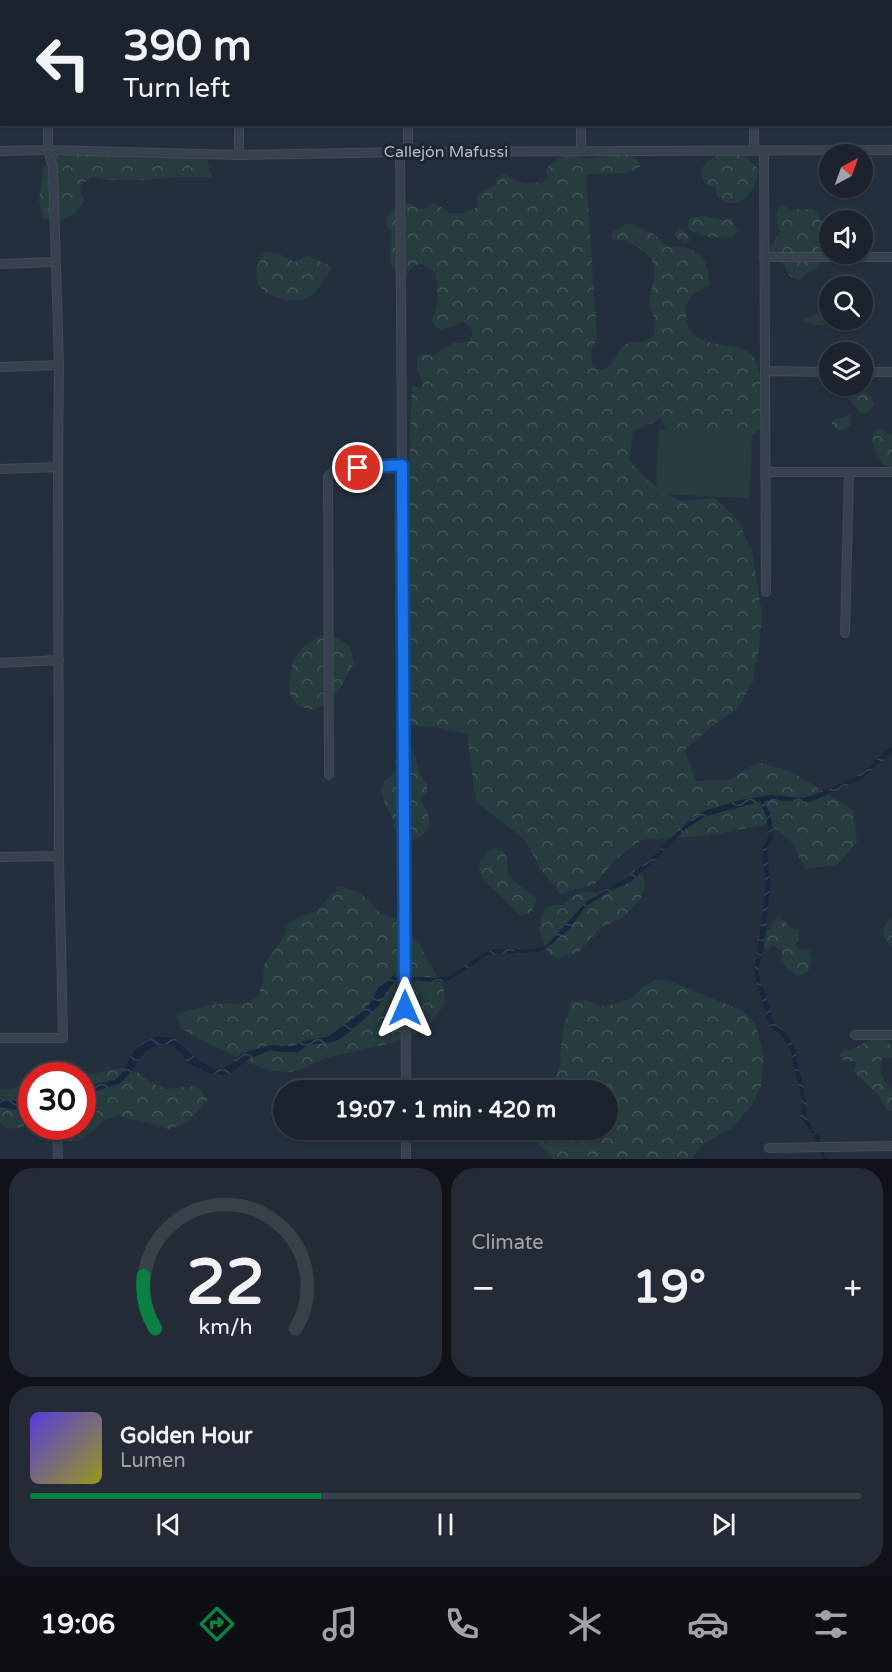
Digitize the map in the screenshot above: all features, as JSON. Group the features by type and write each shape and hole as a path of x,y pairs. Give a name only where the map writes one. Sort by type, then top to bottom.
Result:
{"street":[{"path":"0,1038 63,1038 59,856 59,365 53,168 48,150 48,126"},
{"path":"239,126 239,155"},
{"path":"406,1080 402,465 404,152 408,126"},
{"path":"580,151 581,126"},
{"path":"754,126 759,150 764,257 766,592"},
{"name":"Callejón Mafussi","path":"0,151 48,150 239,155 892,150"},
{"path":"764,257 892,257"},
{"path":"0,264 55,262"},
{"path":"0,367 59,365"},
{"path":"765,371 819,372"},
{"path":"873,372 892,372"},
{"path":"329,775 328,477 336,469 402,465"},
{"path":"0,469 58,467"},
{"path":"765,472 892,472"},
{"path":"844,633 849,472"},
{"path":"0,663 59,660"},
{"path":"0,857 59,856"},
{"path":"855,1035 892,1035"},
{"path":"57,1140 58,1159"},
{"path":"406,1140 406,1159"},
{"path":"769,1148 892,1146"}],"green space":[{"path":"85,150 194,151 207,159 212,177 108,180 92,177 79,186 84,201 74,214 59,221 43,219 39,202 43,169 52,157"},
{"path":"732,150 740,151 758,169 753,189 745,198 736,203 726,202 716,195 716,187 705,183 702,170 711,159"},
{"path":"620,153 633,156 641,166 627,173 586,174 597,339 591,354 595,369 610,366 625,345 646,341 654,335 655,321 650,304 654,274 653,261 634,245 611,239 613,232 627,223 652,233 668,246 685,247 702,255 708,270 709,286 696,292 690,298 686,306 688,326 694,335 703,341 748,352 755,359 764,398 766,424 742,444 677,445 661,419 633,431 629,461 652,484 679,501 715,498 738,520 752,551 762,614 753,681 738,708 712,726 685,750 696,781 730,780 758,762 792,772 853,810 857,842 837,865 805,869 792,842 769,824 706,836 641,840 615,860 595,884 560,894 540,868 525,840 476,802 467,734 434,727 400,724 412,384 420,389 423,383 417,367 417,358 424,354 432,356 453,343 469,341 473,334 470,326 464,322 441,330 435,326 431,319 438,303 435,273 422,264 415,265 404,276 394,269 390,258 392,232 387,227 386,218 396,206 404,202 419,209 427,208 433,203 449,212 466,212 477,207 480,192 495,186 497,178 504,174 521,183 529,184 547,179 546,171 550,164 564,156 572,154 588,159"},
{"path":"782,204 789,210 813,209 819,214 820,264 800,280 789,275 785,264 778,261 770,262 771,246 780,233 777,221"},
{"path":"705,216 723,220 731,218 738,231 732,237 715,237 697,234 688,228 689,220"},
{"path":"679,228 689,236 689,242 682,243 674,235"},
{"path":"264,252 279,254 294,262 308,256 333,267 315,293 301,301 285,300 269,295 257,284 256,268"},
{"path":"819,312 819,325 804,323 802,319 810,318"},
{"path":"850,396 870,396 874,405 862,414 848,399"},
{"path":"850,414 852,423 846,429 838,430 832,425 834,419"},
{"path":"880,428 892,436 892,467 882,464 874,449 873,432"},
{"path":"658,430 752,434 750,498 656,494"},
{"path":"321,635 337,638 350,646 354,663 334,696 313,710 298,706 289,692 290,673 295,658 304,646"},
{"path":"405,742 414,753 420,774 427,784 427,793 421,798 429,821 425,833 406,842 394,827 381,790 384,781 395,770 397,753"},
{"path":"500,847 506,856 510,876 536,899 532,911 527,914 521,916 484,880 481,874 480,862 484,856"},
{"path":"634,870 642,872 645,881 644,890 641,898 624,916 601,927 579,952 562,957 555,957 548,953 539,931 546,908 562,905 576,894 608,889"},
{"path":"339,886 358,892 381,914 395,919 417,941 444,988 445,1004 425,1029 392,1043 322,1059 308,1067 290,1072 273,1071 257,1066 181,1029 176,1014 210,1005 245,1004 258,997 263,982 264,965 282,939 288,923 317,911"},
{"path":"779,917 790,928 799,930 795,946 802,951 809,949 811,966 806,972 797,976 783,963 782,950 773,945 768,949 761,947 757,940 761,932 770,930 773,922"},
{"path":"892,919 892,948 884,937 883,929"},
{"path":"656,979 672,982 743,1011 755,1023 764,1055 761,1086 753,1103 732,1128 703,1144 692,1159 552,1159 533,1140 618,1140 618,1080 555,1080 560,1065 562,1033 571,1002 587,1000 602,1007 631,999"},
{"path":"872,1040 887,1040 892,1049 892,1058 882,1058 881,1071 886,1083 892,1089 892,1111 887,1111 878,1094 854,1072 856,1062 845,1061 839,1054 845,1049 851,1051"},
{"path":"122,1068 139,1073 151,1083 166,1089 198,1086 208,1100 186,1123 169,1129 117,1115 103,1121 96,1128 96,1073"},
{"path":"18,1086 18,1128 7,1129 0,1123 0,1090"}],"water":[{"path":"892,745 892,752 860,780 810,802 764,801 771,816 773,838 767,848 770,884 765,940 758,972 774,1023 786,1032 794,1047 808,1118 820,1138 816,1138 800,1117 802,1101 790,1049 782,1036 769,1025 754,973 766,883 762,859 763,847 769,835 766,816 760,802 706,816 687,828 656,860 630,882 585,907 570,928 549,946 536,953 536,948 548,944 586,902 626,878 652,858 694,817 707,810 740,800 772,795 803,798 817,794 854,778"},
{"path":"498,949 519,949 519,954 497,953 485,956 446,982 419,981 419,977 448,976 478,957"},
{"path":"396,974 395,982 378,1006 341,1039 334,1042 309,1045 298,1052 271,1050 249,1059 228,1075 210,1074 189,1064 180,1052 171,1045 164,1044 145,1052 128,1076 119,1084 96,1091 96,1084 114,1080 120,1076 134,1051 144,1042 158,1036 174,1038 192,1055 214,1070 228,1066 240,1055 253,1050 271,1045 293,1046 307,1040 327,1037 362,1012 370,1003 380,984"},
{"path":"0,1100 18,1101 18,1108 14,1110 0,1107"}],"waterway":[{"path":"515,952 539,950"},
{"path":"394,979 420,979"},
{"path":"816,1135 824,1159"}],"route":[{"path":"358,468 402,465 405,1008"}]}
